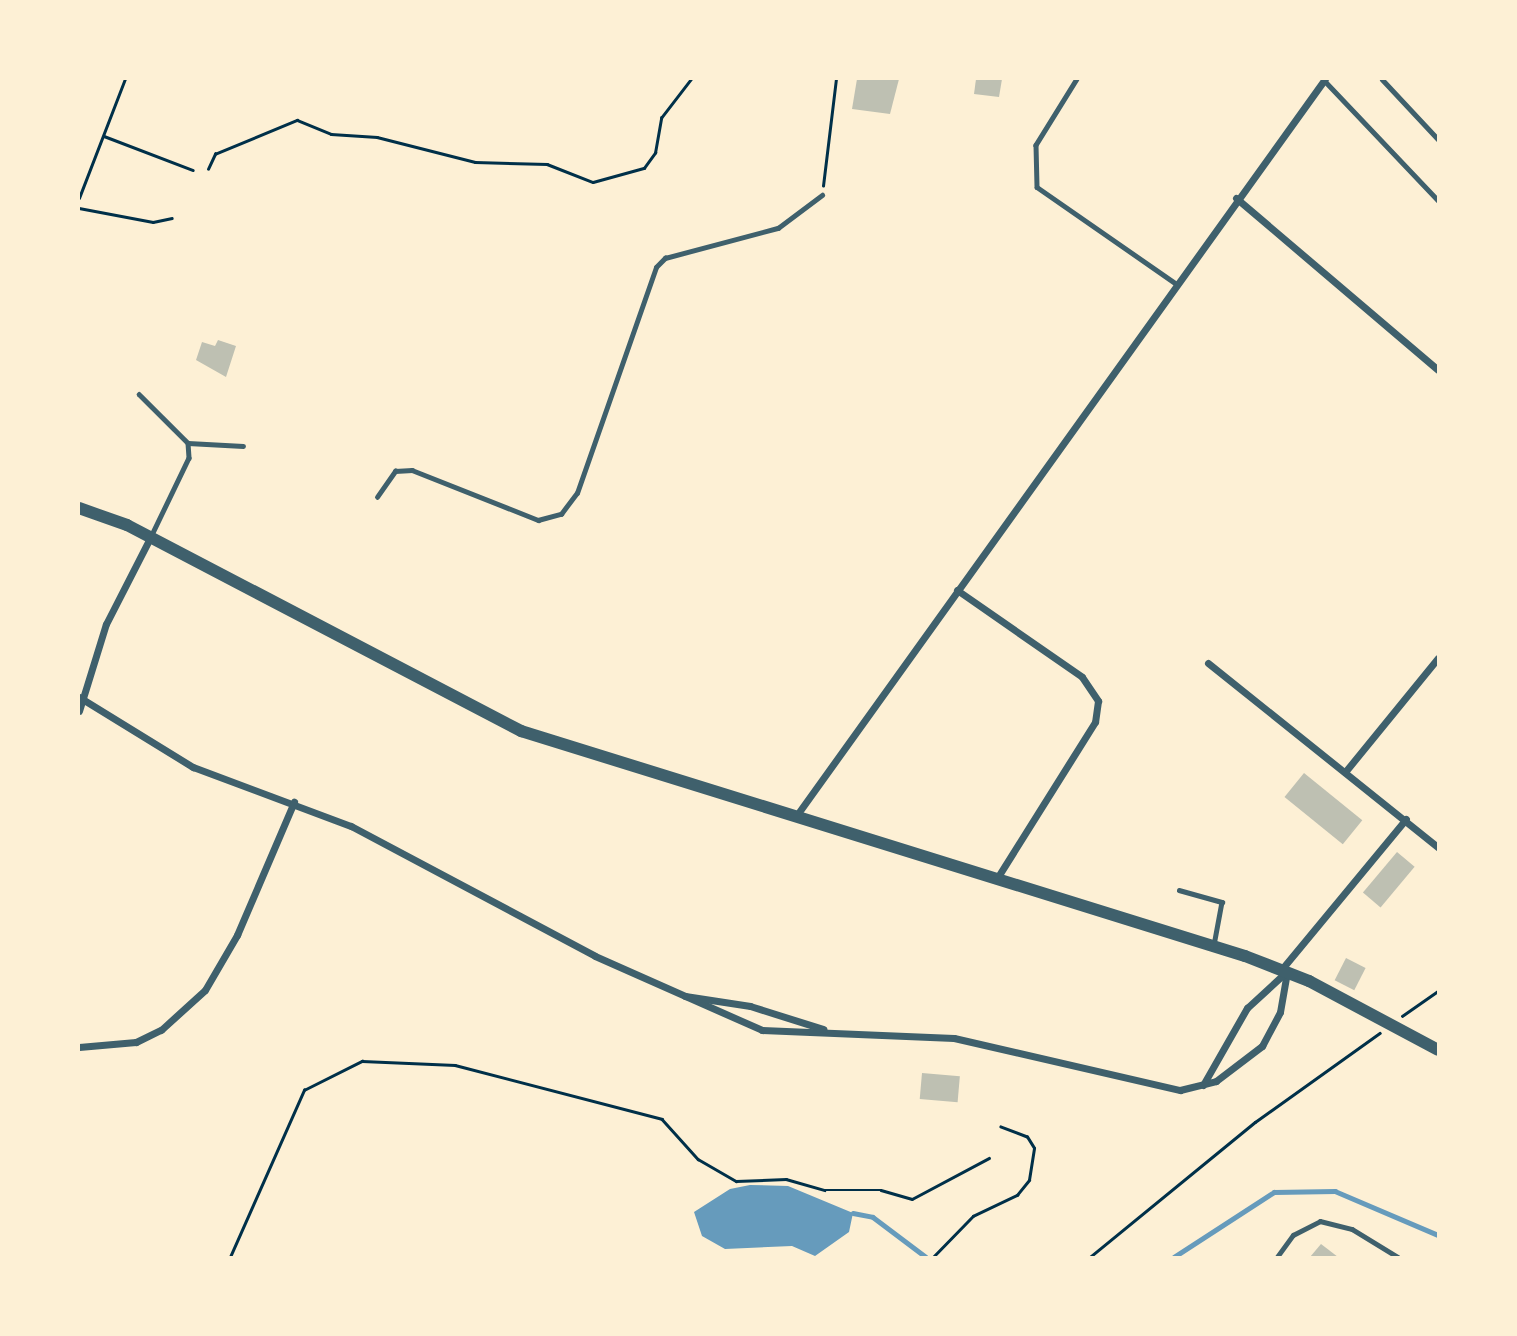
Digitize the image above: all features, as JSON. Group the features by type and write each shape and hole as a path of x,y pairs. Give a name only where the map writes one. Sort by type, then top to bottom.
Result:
{"street":[{"path":"799,812 1236,198 1324,79"},
{"path":"1236,198 1438,370"},
{"path":"79,508 150,538 521,731 799,812 1214,945 1284,971 1438,1051"},
{"path":"79,711 80,698 106,624 150,538"},
{"path":"957,590 1082,677 1098,701 1095,722 999,875"},
{"path":"1345,772 1438,658"},
{"path":"1208,663 1438,847"},
{"path":"80,698 193,767 294,802 681,996 762,1030 827,1031 962,1040 1154,1089 1203,1086 1242,1065 1266,1040 1280,1013 1284,971"},
{"path":"79,1047 148,1036 205,990 237,935 294,802"},
{"path":"1203,1086 1248,1008 1284,971 1406,819"},
{"path":"681,996 750,1006 827,1031"}],"lane":[{"path":"1077,79 1036,145 1037,187 1175,284"},
{"path":"1324,79 1438,200"},
{"path":"1382,79 1438,139"},
{"path":"377,497 395,471 412,470 538,520 561,514 577,493 656,267 664,258 778,228 822,195"},
{"path":"139,394 188,443 189,458 150,538"},
{"path":"188,443 243,446"},
{"path":"1179,890 1222,902 1214,945"},
{"path":"1277,1257 1293,1235 1320,1221 1352,1229 1398,1257"}],"path":[{"path":"79,198 125,79"},
{"path":"208,170 215,154 297,120 331,134 377,137 475,162 547,164 593,182 644,168 655,153 661,118 691,79"},
{"path":"822,195 836,79"},
{"path":"104,136 193,170"},
{"path":"79,208 153,222 172,218"},
{"path":"1090,1257 1255,1122 1438,991"},
{"path":"230,1257 304,1090 362,1061 455,1065 662,1119 698,1159 736,1181 786,1179 824,1190 881,1190 912,1199 989,1158"},
{"path":"933,1257 973,1216 1017,1195 1029,1180 1034,1148 1027,1137 1000,1127"}],"water":[{"path":"750,1185 788,1186 853,1213 849,1232 815,1256 792,1246 725,1249 702,1236 694,1212 730,1189"}],"building":[{"path":"857,79 899,79 890,114 852,109"},
{"path":"976,79 1002,79 999,97 974,94"},
{"path":"218,340 236,346 226,377 196,360 202,342 215,346"},
{"path":"1304,773 1362,820 1343,844 1284,797"},
{"path":"1397,852 1415,867 1381,907 1363,893"},
{"path":"1346,958 1366,968 1354,990 1335,980"},
{"path":"922,1073 960,1076 958,1102 920,1099"},
{"path":"1321,1244 1338,1257 1310,1257"}],"waterway":[{"path":"1174,1257 1274,1192 1335,1191 1438,1235"},
{"path":"853,1213 873,1217 926,1257"}]}
